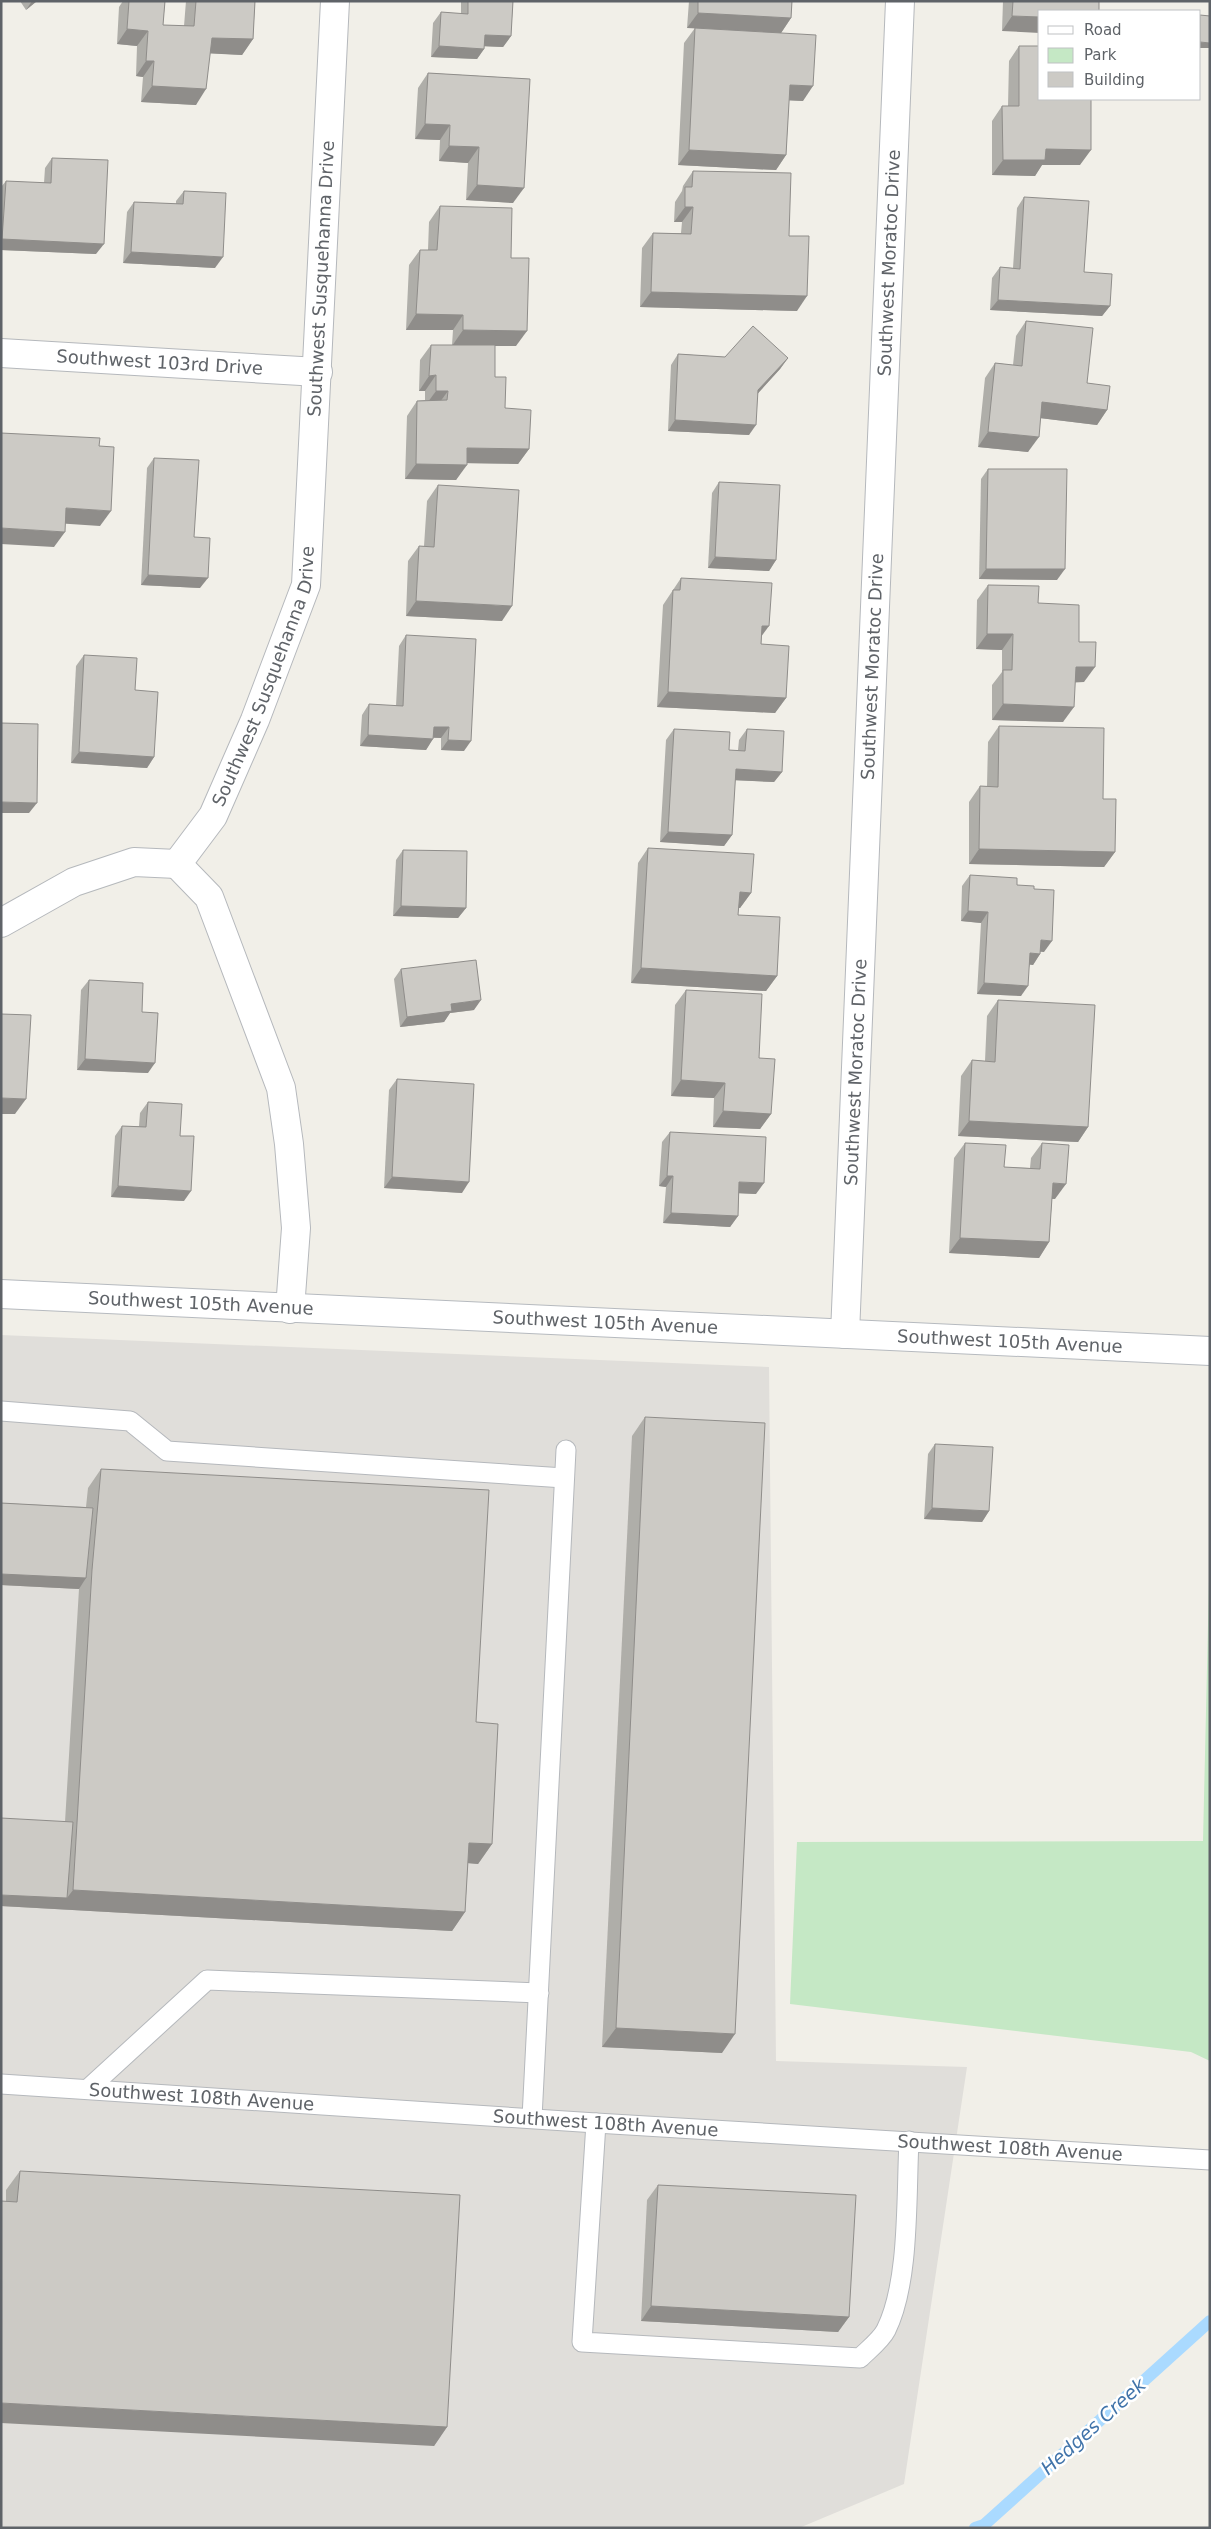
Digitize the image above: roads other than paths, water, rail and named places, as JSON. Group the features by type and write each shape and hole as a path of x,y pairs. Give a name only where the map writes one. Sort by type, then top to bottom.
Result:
{"street":[{"name":"Southwest Susquehanna Drive","path":"177,864 213,816 255,720 306,585 335,1"},
{"name":"Southwest Moratoc Drive","path":"845,1334 900,1"},
{"name":"Southwest 103rd Drive","path":"1,353 318,372"},
{"path":"1,923 74,882 134,862 177,864 209,897 282,1088 296,1228 290,1308"},
{"name":"Southwest 105th Avenue","path":"1,1294 1210,1352"}],"lane":[{"path":"1,1411 130,1421 167,1451 564,1478"},
{"path":"532,2118 566,1450"},
{"path":"88,2089 207,1980 538,1993"},
{"name":"Southwest 108th Avenue","path":"1,2084 596,2123 1210,2160"},
{"path":"596,2123 582,2342 592,2343 860,2358 885,2332 898,2301 909,2141"}],"waterway":[{"name":"Hedges Creek","path":"975,2528 984,2525 1210,2321"}]}
